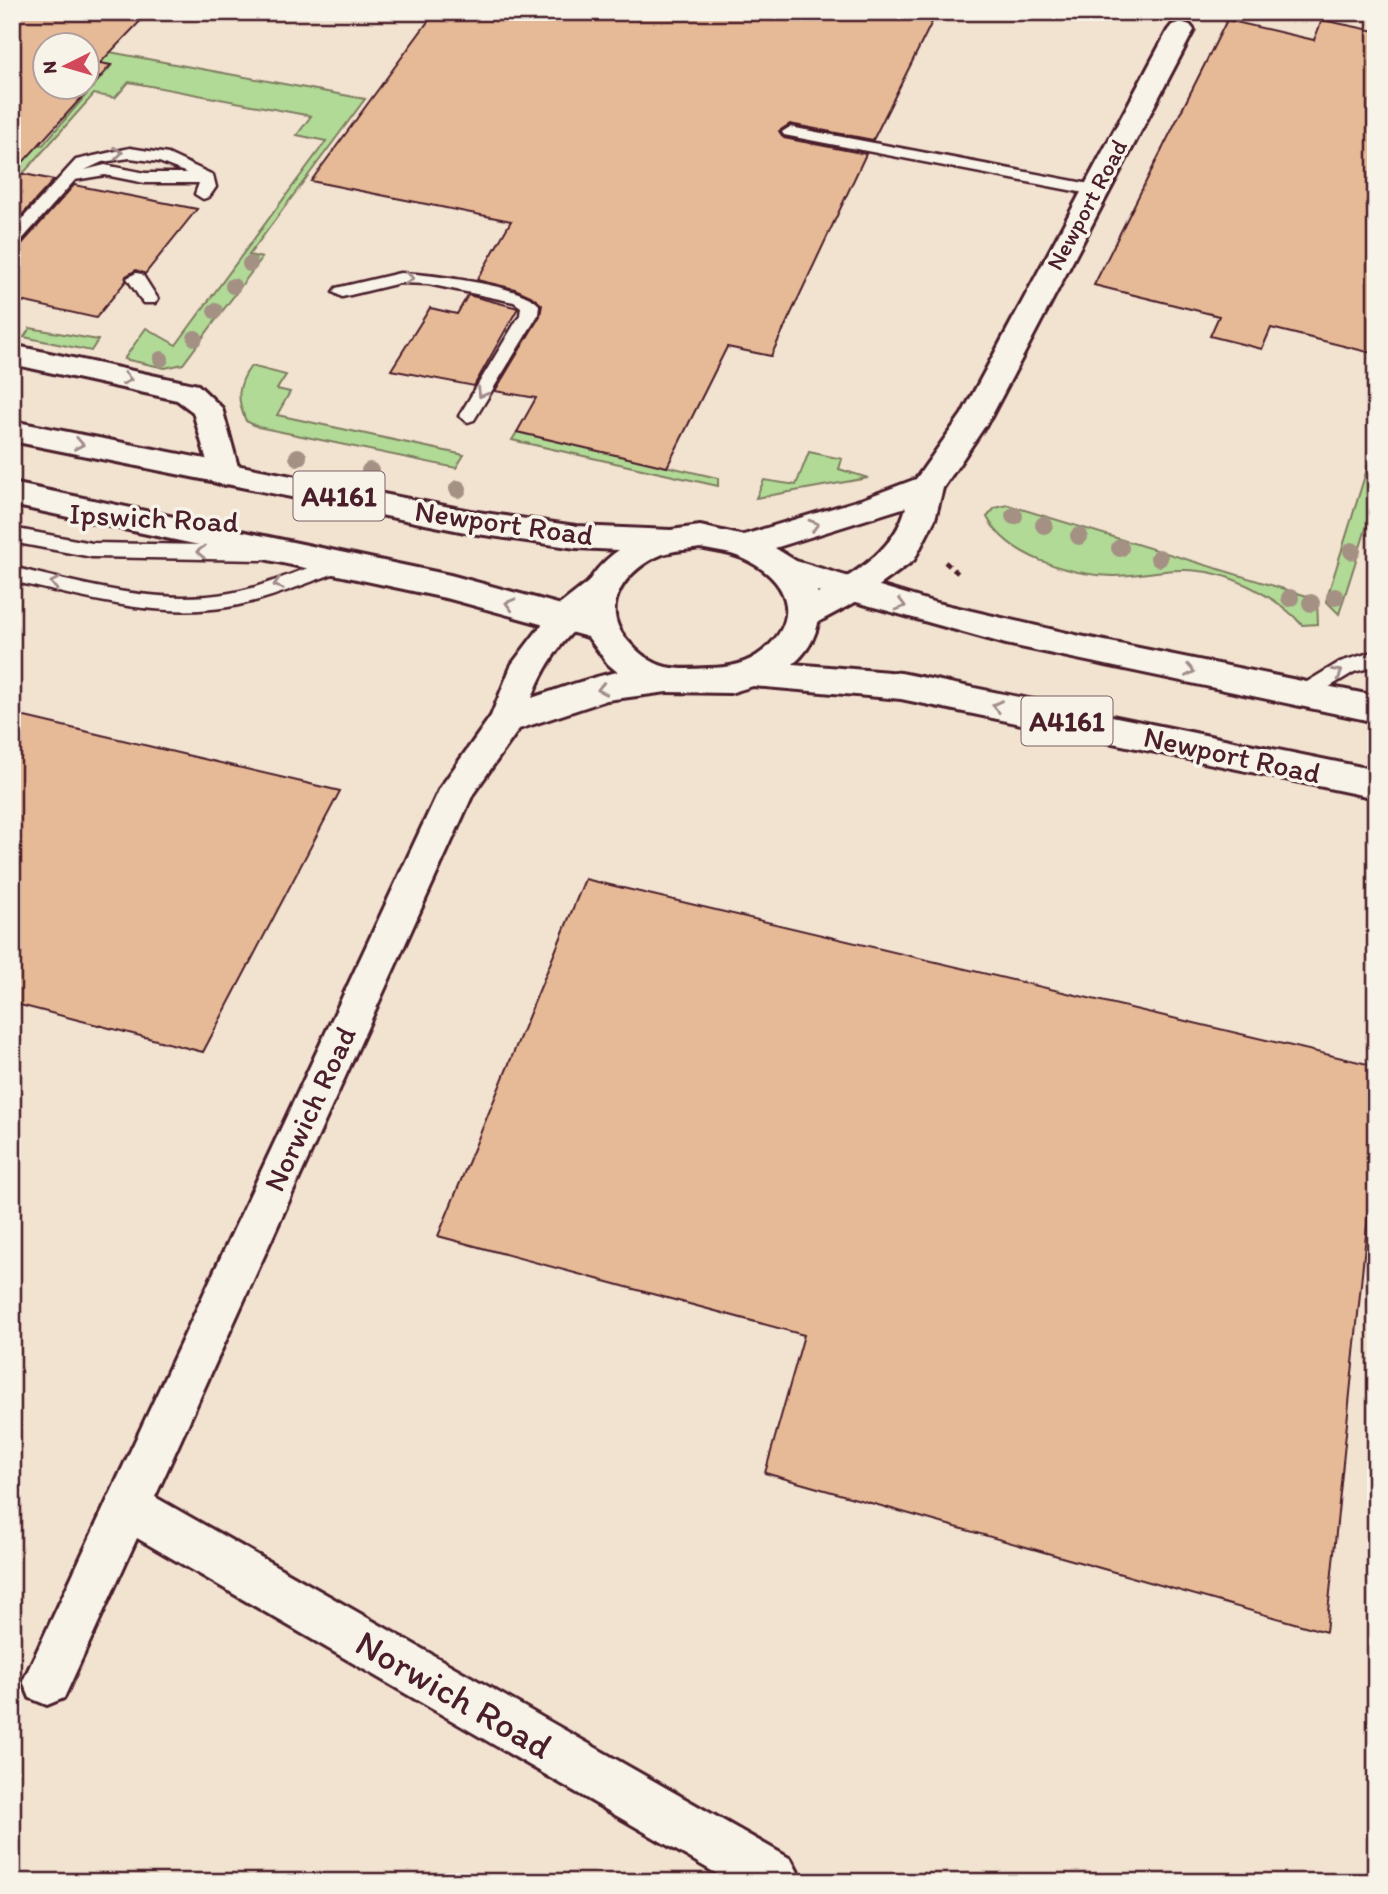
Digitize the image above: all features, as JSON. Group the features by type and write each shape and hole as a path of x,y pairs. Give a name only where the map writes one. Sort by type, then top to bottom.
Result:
{"street":[{"name":"Newport Road","path":"806,614 849,591 902,552 919,519 927,487 976,417 1181,30"},
{"path":"12,354 187,392 207,408 224,474"},
{"name":"Newport Road","path":"12,431 470,522 576,537 668,540"},
{"path":"749,545 874,507 927,487"},
{"name":"A4161","path":"12,494 450,587 600,628 622,657 643,672 670,681 703,684 756,674 787,654 800,635 806,614"},
{"name":"A4161","path":"603,588 628,558 668,540 700,537 749,545 776,559 789,570 849,591 986,629 1376,709"},
{"path":"789,570 802,591 806,614"},
{"path":"600,628 598,605 603,588"},
{"name":"Norwich Road","path":"47,1681 129,1508 458,788 507,720 524,673 565,619 603,588"},
{"name":"Newport Road","path":"756,674 901,686 1376,784"},
{"path":"507,720 605,687 670,681"},
{"name":"Norwich Road","path":"129,1508 773,1877 777,1882"}],"lane":[{"path":"790,132 1095,190"},
{"path":"12,240 82,163 126,151 173,159 205,186"},
{"path":"136,278 149,299"},
{"path":"342,292 400,278 428,279 520,298 530,305 529,316 468,416"},
{"name":"Ipswich Road","path":"12,535 92,550 294,553"},
{"path":"12,574 85,590 174,603 230,600 343,564"},
{"path":"1304,694 1347,667 1376,658"}],"green space":[{"path":"102,51 365,99 249,255 262,258 183,364 165,368 124,359 146,328 176,345 326,141 297,135 311,116 129,82 115,98 102,96 102,76 111,66 102,64"},
{"path":"80,102 87,102 12,186 12,171 37,144 43,145"},
{"path":"30,328 98,340 91,351 24,337"},
{"path":"251,366 286,375 277,389 290,392 277,415 464,455 456,468 258,427 246,421 239,399 243,380"},
{"path":"517,432 718,478 718,486 512,440"},
{"path":"1376,440 1376,497 1339,614 1326,601"},
{"path":"809,452 842,459 839,469 868,478 756,498 764,480 796,485"},
{"path":"1008,505 1317,599 1318,624 1302,625 1269,597 1212,573 1178,570 1124,576 1096,575 1042,561 1010,543 987,517 995,508"}],"building":[{"path":"12,12 149,12 102,61 102,32 32,32 32,102 77,102 14,172 54,180 12,226"},
{"path":"435,12 937,12 873,140 790,124 779,131 784,138 866,154 771,356 727,347 667,467 517,432 536,398 495,391 540,316 542,305 531,296 515,289 477,280 511,221 311,181"},
{"path":"1227,20 1314,40 1322,20 1376,31 1376,354 1271,328 1262,349 1210,336 1219,316 1094,285"},
{"path":"102,63 111,65 102,75"},
{"path":"74,185 197,209 145,274 136,270 126,276 126,281 96,318 12,299 12,248 20,246"},
{"path":"468,295 518,308 474,386 391,370 430,308 457,314"},
{"path":"12,714 340,791 203,1052 12,1003"},
{"path":"585,879 1376,1066 1376,1135 1326,1632 765,1473 804,1335 438,1236"}]}
